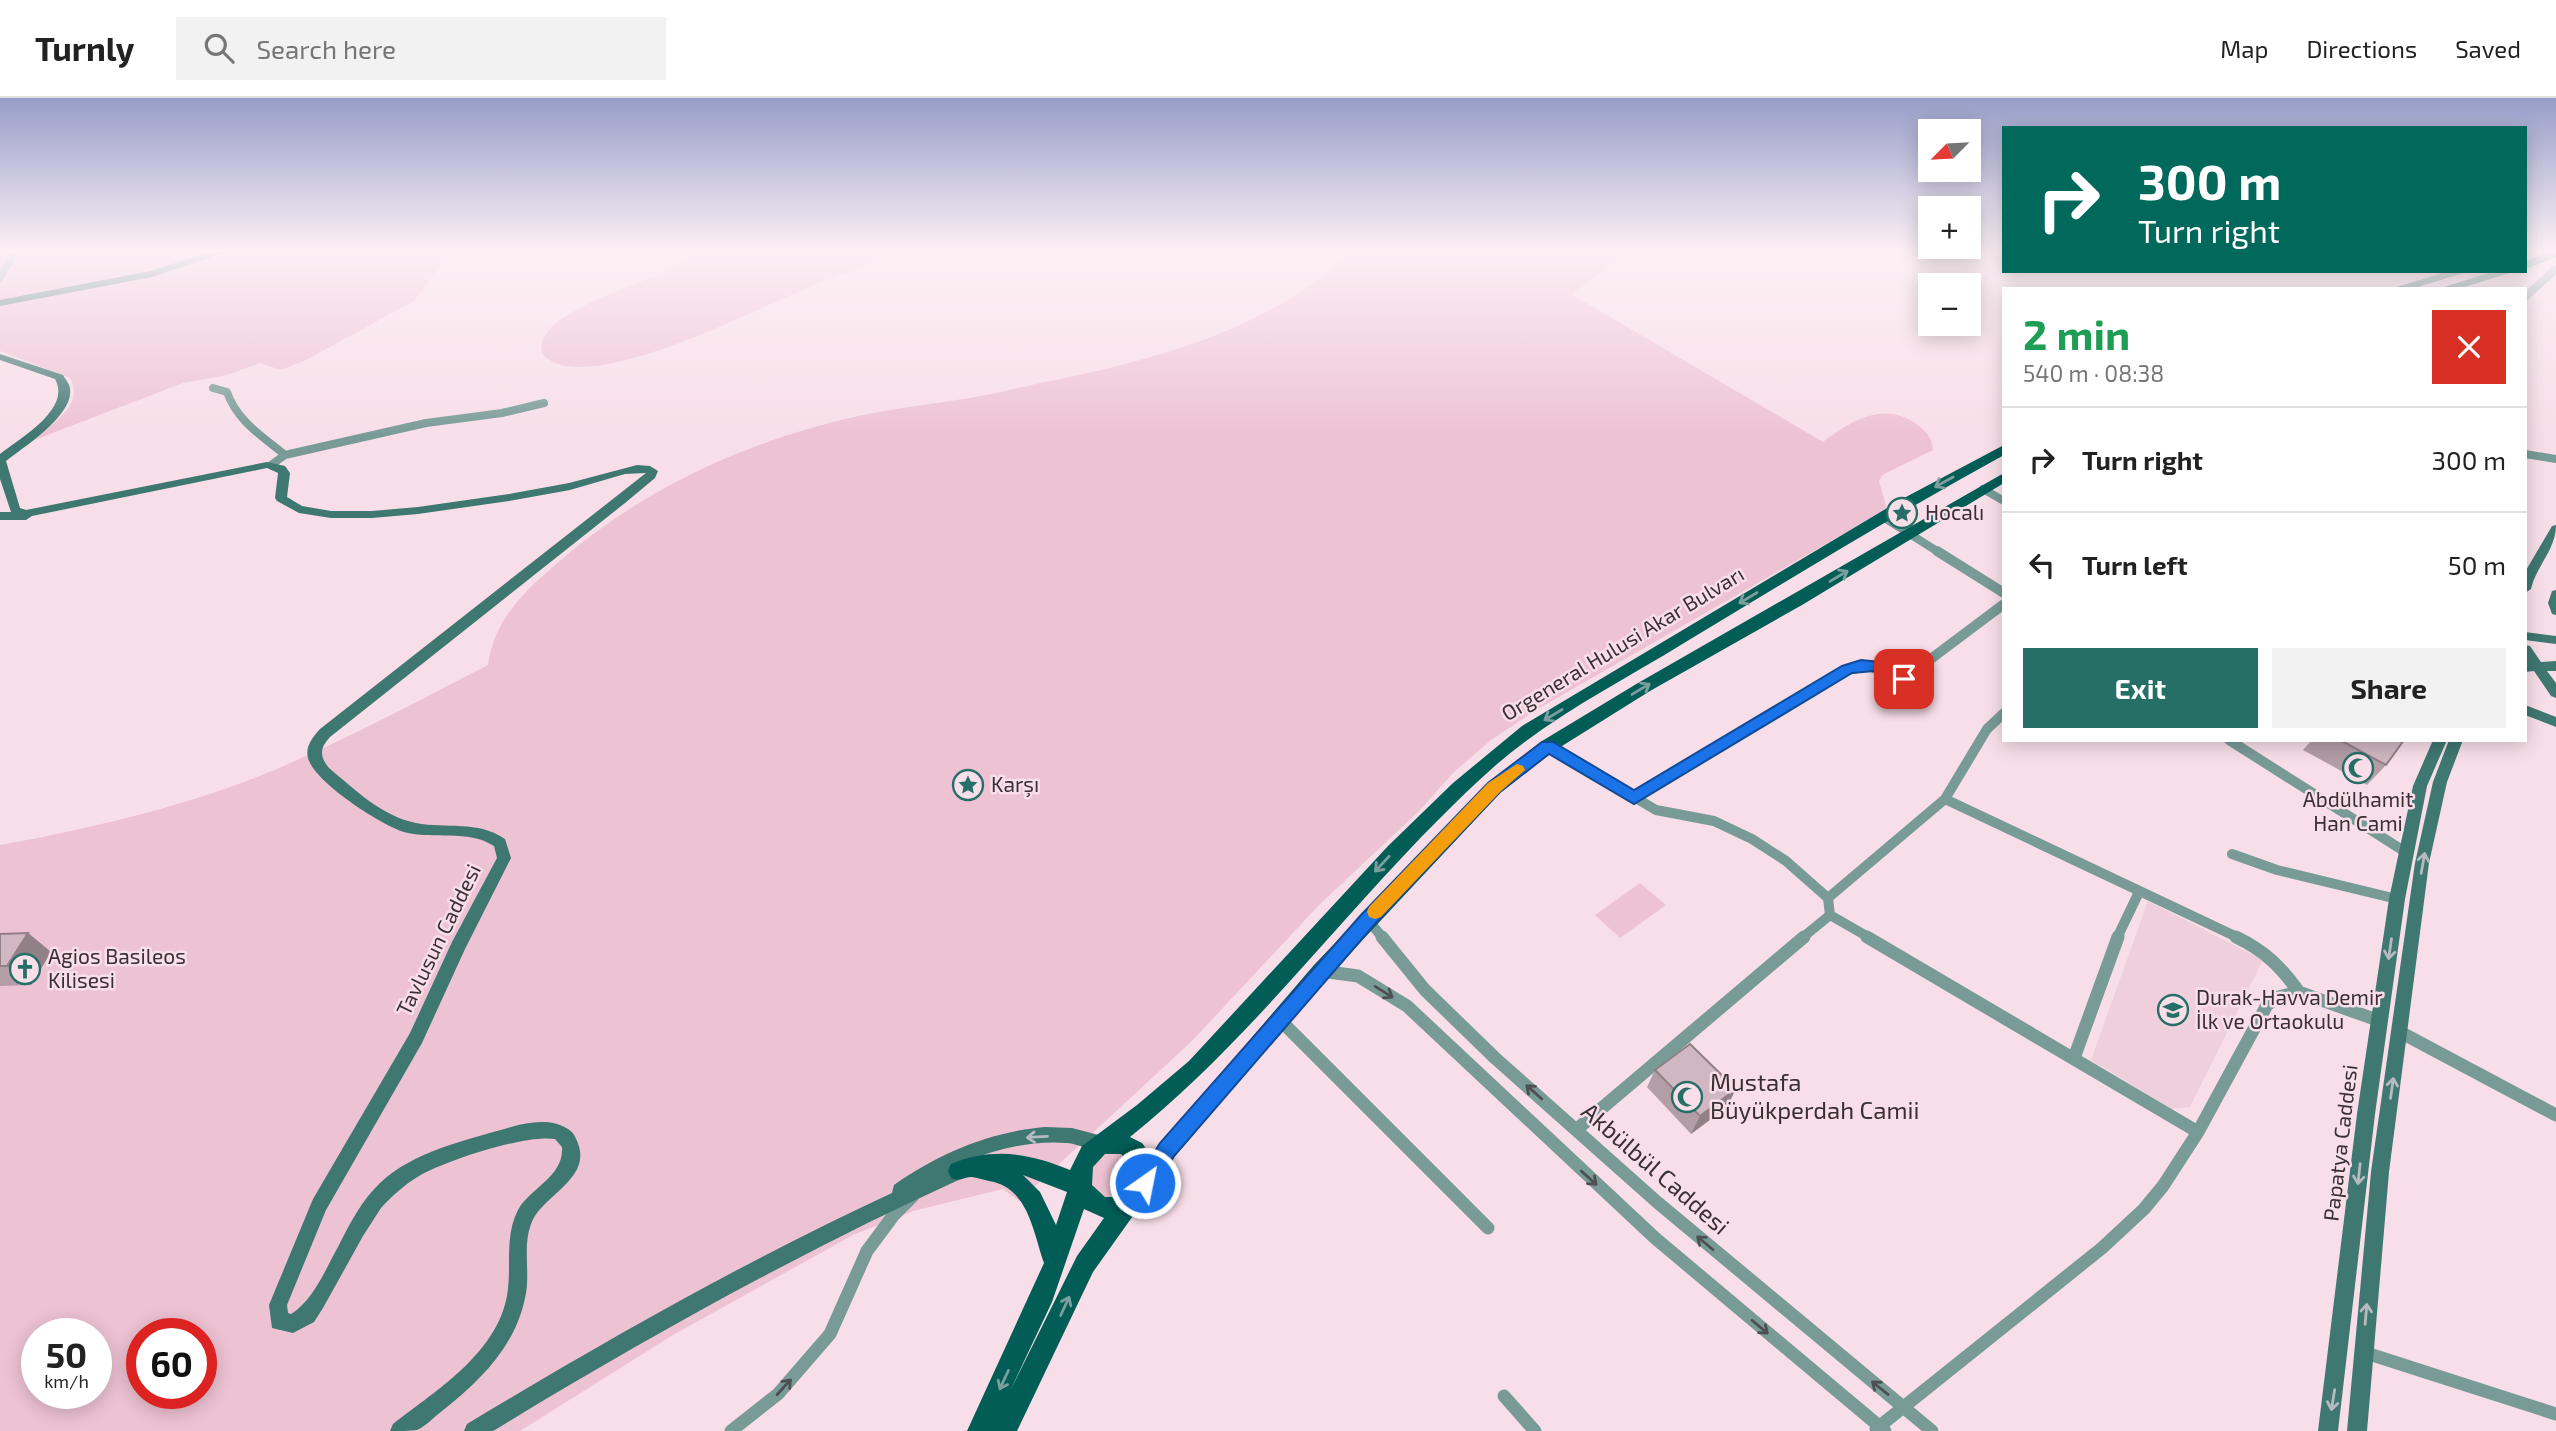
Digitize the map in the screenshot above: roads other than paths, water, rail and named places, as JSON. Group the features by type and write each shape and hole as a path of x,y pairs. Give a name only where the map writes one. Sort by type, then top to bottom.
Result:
{"main road":[{"name":"Orgeneral Hulusi Akar Bulvarı","path":"1104,1144 1209,1055 1386,860 1449,795 1511,743 1528,730 1883,517 2002,450"},
{"path":"1004,1431 1084,1264 1128,1204 1138,1196 1167,1149 1321,971 1494,788 1548,746 2002,478"},
{"path":"979,1431 1055,1265 1080,1187 1082,1165 1104,1144 1125,1145 1141,1156 1147,1173 1145,1183"},
{"path":"959,1171 982,1162 1014,1163 1060,1176 1080,1187 1085,1197 1105,1208 1128,1204"},
{"path":"959,1171 1000,1173 1027,1194 1047,1227 1055,1265"}],"street":[{"path":"0,357 55,374 63,379 65,388 64,402 58,412 0,460 15,510 21,514 34,514"},
{"path":"213,388 227,392 232,407 240,418 279,463"},
{"path":"1,518 34,514 279,463 426,423 502,413 544,403"},
{"path":"2527,454 2556,459"},
{"name":"Tavlusun Caddesi","path":"279,463 284,473 281,498 291,507 305,511 362,514 432,510 570,486 641,468 652,471 631,492 335,725 315,745 314,754 322,770 381,818 419,830 484,835 500,844 504,858 458,947 416,1038 319,1205 278,1306 279,1321 293,1324 307,1315 375,1202 410,1170 434,1159 525,1132 548,1129 564,1136 571,1152 564,1173 532,1204 520,1227 516,1301 496,1346 400,1431"},
{"path":"1983,489 2002,500"},
{"path":"1883,517 2002,592"},
{"path":"2527,582 2556,529"},
{"path":"2556,594 2556,611"},
{"path":"1634,798 1847,670 1861,665 1876,666 1904,679 2002,606"},
{"path":"2527,636 2556,640"},
{"path":"2532,667 2556,666"},
{"path":"2532,667 2556,693"},
{"path":"2527,711 2556,722"},
{"path":"1828,898 1945,799 1987,729 2002,715"},
{"path":"2232,742 2407,853"},
{"name":"Papatya Caddesi","path":"2328,1431 2397,899 2420,786 2439,742"},
{"name":"Papatya Caddesi","path":"2357,1431 2380,1172 2416,904 2432,812 2455,742"},
{"path":"1548,746 1656,810 1714,821 1752,839 1786,861 1828,898 1830,915"},
{"path":"1945,799 2261,950 2280,965 2299,992"},
{"path":"2232,855 2277,870 2416,904"},
{"path":"2074,1058 2110,954 2139,892"},
{"path":"1830,915 2198,1132"},
{"path":"1576,1130 1830,915"},
{"name":"Akbülbül Caddesi","path":"1368,920 1435,999 1495,1058 1675,1218 1933,1431"},
{"path":"1321,971 1358,976 1407,1006 1647,1230 1880,1429 1903,1407 2124,1229 2163,1186 2198,1132 2263,1010 2278,997 2299,992 2380,1021 2556,1115"},
{"path":"1279,1019 1488,1228"},
{"path":"876,1208 933,1168 976,1148 1024,1137 1067,1135 1104,1144"},
{"path":"474,1431 699,1298 876,1208 959,1171"},
{"path":"732,1431 778,1394 830,1334 867,1251 893,1216 920,1188"},
{"path":"2363,1352 2556,1414"},
{"path":"1504,1396 1535,1431"}],"place":[{"name":"Hocalı","path":"1902,513"},
{"name":"Abdülhamit Han Cami","path":"2358,768"},
{"name":"Karşı","path":"968,785"},
{"name":"Agios Basileos Kilisesi","path":"25,969"},
{"name":"Durak-Havva Demir İlk ve Ortaokulu","path":"2173,1010"},
{"name":"Mustafa Büyükperdah Camii","path":"1687,1097"}]}
